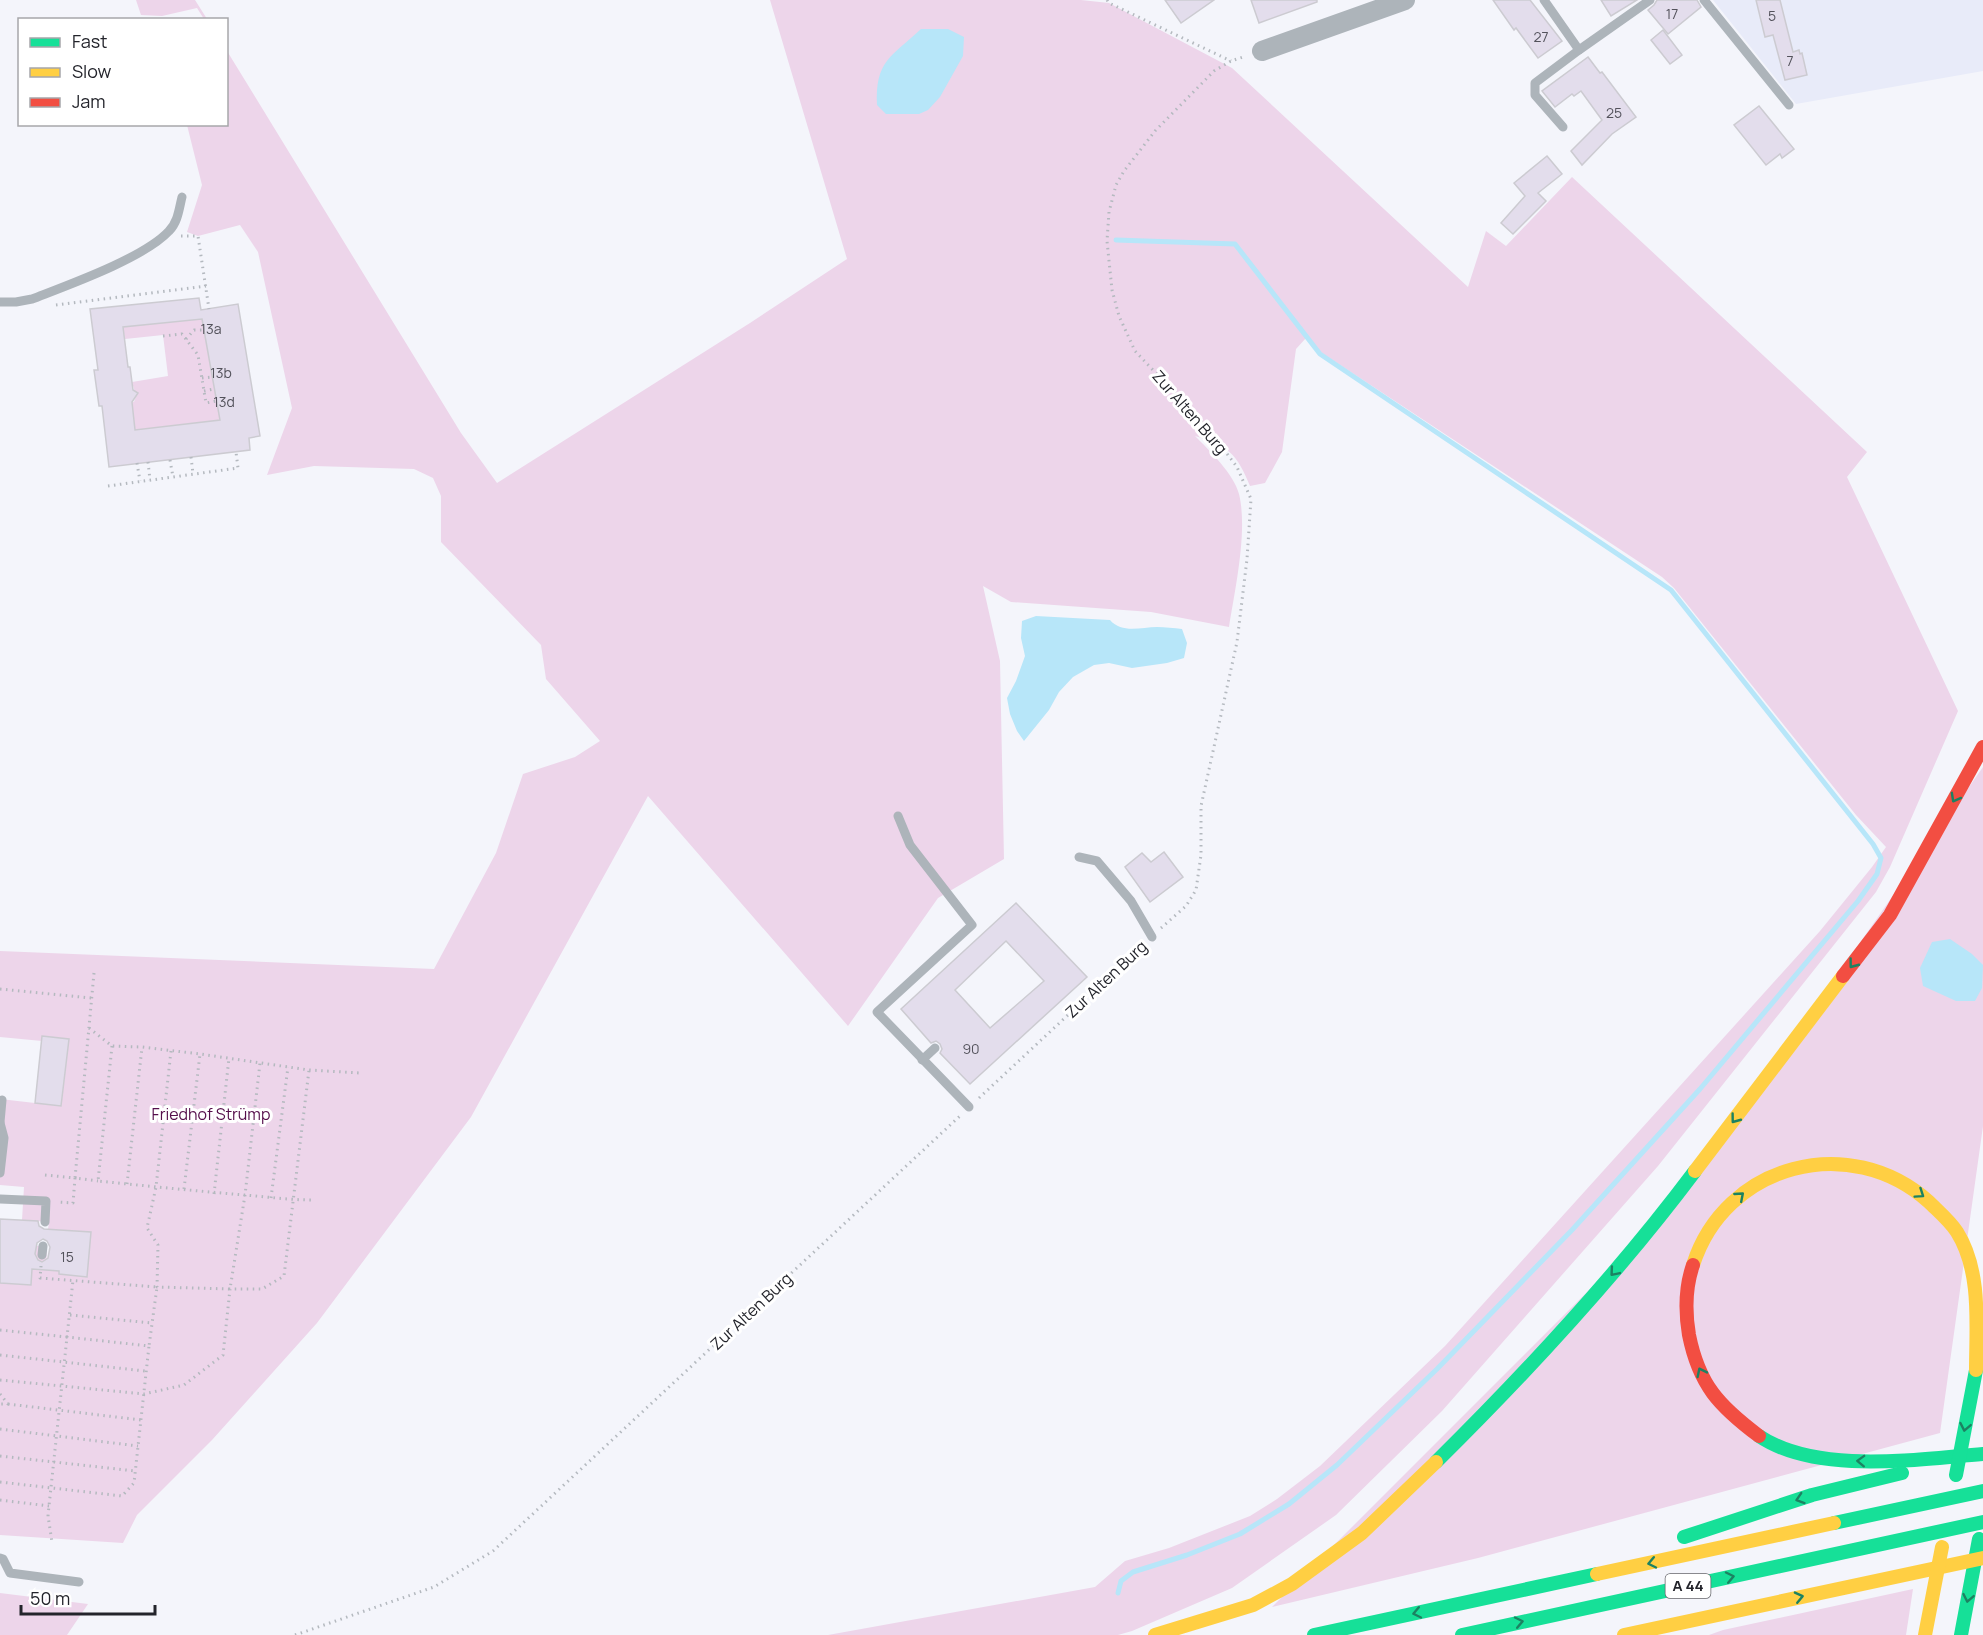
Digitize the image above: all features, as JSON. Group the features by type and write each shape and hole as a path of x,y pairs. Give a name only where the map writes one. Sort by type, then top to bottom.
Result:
{"highway":[{"path":"1155,1635 1253,1605 1292,1584 1329,1558 1391,1506 1498,1401 1584,1307 1678,1194 1890,915 1983,747"},
{"path":"1919,1464 1828,1460 1787,1450 1750,1431 1718,1402 1698,1368 1687,1329 1687,1287 1698,1247 1722,1211 1750,1187 1788,1169 1829,1163 1881,1172 1925,1197 1958,1234 1973,1278 1976,1370"},
{"path":"1924,1635 1983,1336"},
{"path":"1668,1541 1919,1464 1983,1454"},
{"name":"A 44","path":"1314,1635 1983,1491"},
{"path":"1961,1635 1983,1521"},
{"name":"A 44","path":"1462,1635 1983,1521"},
{"path":"1624,1635 1983,1558"},
{"path":"1475,1601 1600,1559"},
{"path":"1680,1635 1741,1610"}],"street":[{"path":"1262,51 1405,0"}],"lane":[{"path":"1544,0 1579,50"},
{"path":"1563,127 1535,95 1535,83 1650,0"},
{"path":"1704,0 1790,105"},
{"path":"0,302 16,302 46,293 143,251 170,230 178,215 182,197"},
{"path":"898,816 910,845 972,925 877,1012 969,1107"},
{"path":"1079,857 1097,861 1131,901 1152,937"},
{"path":"922,1060 935,1047"},
{"path":"0,1173 4,1138 0,1123 2,1100"},
{"path":"0,1199 46,1201 45,1222"},
{"path":"0,1558 3,1559 10,1573 79,1582"}],"path":[{"name":"Zur Alten Burg","path":"295,1635 434,1587 493,1551 1186,906 1196,890 1201,855 1201,806 1236,642 1247,559 1251,499 1237,467 1206,426 1135,351 1119,316 1112,290 1107,241 1109,212 1116,185 1134,156 1155,131 1214,71 1231,61 1134,16 1107,0"},
{"path":"170,230 177,236 198,236 209,309"},
{"path":"48,306 206,286"},
{"path":"186,339 194,330 204,330"},
{"path":"163,336 182,334 198,355 206,403 216,401"},
{"path":"202,378 212,377"},
{"path":"204,391 214,389"},
{"path":"108,486 238,468 236,452"},
{"path":"190,457 193,474"},
{"path":"170,460 173,477"},
{"path":"147,462 150,480"},
{"path":"137,463 140,481"},
{"path":"73,1203 94,973"},
{"path":"0,989 91,998"},
{"path":"89,1028 112,1046 200,1054 309,1070 360,1073"},
{"path":"98,1181 112,1046"},
{"path":"127,1184 142,1047"},
{"path":"0,1482 122,1496 134,1483 145,1371 157,1287 158,1245 147,1228 156,1187 171,1051"},
{"path":"184,1189 200,1054"},
{"path":"214,1194 229,1058"},
{"path":"0,1380 144,1394 184,1384 223,1355 260,1063"},
{"path":"272,1198 288,1067"},
{"path":"42,1251 40,1278 157,1287 230,1289 262,1288 284,1276 309,1070"},
{"path":"45,1176 214,1194 314,1200"},
{"path":"52,1542 48,1516 73,1281"},
{"path":"69,1316 152,1323"},
{"path":"0,1330 149,1346"},
{"path":"0,1355 145,1371"},
{"path":"0,1394 8,1404"},
{"path":"0,1404 141,1420"},
{"path":"0,1429 138,1446"},
{"path":"0,1456 135,1472"},
{"path":"0,1500 49,1506"}],"shaded area":[{"path":"1713,0 1983,0 1983,71 1796,104"}],"green space":[{"path":"136,0 195,0 206,18 203,18 197,8 162,16 141,15"},
{"name":"Friedhof Strümp","path":"770,0 1081,0 1109,3 1232,68 1468,287 1486,231 1506,246 1572,177 1867,452 1847,477 1958,711 1890,867 1876,892 1658,1166 1442,1411 1336,1515 1232,1588 1118,1635 828,1635 1095,1587 1125,1561 1169,1548 1250,1516 1277,1499 1320,1466 1445,1346 1820,931 1886,847 1856,815 1674,588 1662,577 1322,353 1306,338 1296,349 1282,452 1265,483 1250,486 1241,466 1230,452 1216,443 1195,436 1227,471 1239,494 1241,542 1229,627 1151,612 1011,602 983,586 1000,661 1004,859 938,898 848,1026 648,796 471,1117 317,1323 212,1440 137,1515 123,1543 0,1535 0,1283 31,1285 32,1269 17,1268 19,1244 47,1247 46,1270 87,1277 90,1232 48,1229 49,1222 22,1220 24,1187 0,1185 0,1099 61,1106 69,1039 43,1036 42,1041 0,1037 0,951 434,969 496,853 523,774 575,757 600,741 546,679 541,645 441,542 441,496 433,478 414,469 314,466 267,475 292,408 258,252 240,225 198,236 187,232 202,185 187,126 228,126 228,53 461,433 497,483 847,259"},
{"path":"202,319 220,420 135,430 132,402 136,396 132,382 168,376 163,335 125,339 123,327"},
{"path":"1983,767 1983,1126 1940,1433 1478,1558 1272,1607 1681,1198"},
{"path":"1913,1589 1906,1635 1709,1635 1723,1630"},
{"path":"0,1593 88,1604 67,1635 0,1635"}],"water":[{"path":"921,29 948,29 964,37 963,56 940,97 928,110 919,114 886,114 877,105 877,90 882,69 893,54"},
{"path":"1036,616 1110,620 1126,628 1182,629 1187,643 1184,658 1132,668 1109,663 1094,665 1073,677 1059,692 1049,710 1024,741 1010,714 1007,698 1025,656 1021,638 1022,621"},
{"path":"1950,939 1972,954 1983,965 1982,988 1975,1001 1956,1001 1923,986 1920,968 1932,942"}],"building":[{"path":"1165,0 1214,0 1181,23"},
{"path":"1251,0 1317,0 1317,2 1259,23"},
{"path":"1493,0 1530,0 1562,41 1538,58"},
{"path":"1601,0 1637,0 1611,16"},
{"path":"1657,0 1697,0 1701,7 1668,34 1648,10"},
{"path":"1756,0 1780,0 1793,52 1799,50 1800,54 1802,53 1807,75 1785,80 1773,35 1765,37"},
{"path":"1663,30 1682,55 1670,64 1651,40"},
{"path":"1588,57 1636,117 1612,134 1582,165 1571,151 1602,120 1581,91 1574,96 1572,94 1555,107 1542,91"},
{"path":"1759,106 1794,149 1782,158 1780,154 1766,165 1734,125"},
{"path":"1547,156 1562,174 1538,193 1546,201 1513,234 1501,223 1525,196 1514,183"},
{"path":"199,298 201,310 238,304 260,436 249,438 250,450 109,467 102,406 99,406 94,370 98,370 90,309","holes":["202,319 220,420 135,430 132,402 138,393 133,390 123,327"]},
{"path":"1164,852 1183,877 1150,902 1125,867 1142,853 1151,862"},
{"path":"1016,903 1087,977 970,1084 940,1053 942,1049 940,1044 936,1041 931,1043 901,1009","holes":["1006,941 1044,981 990,1028 955,990"]},
{"path":"42,1036 69,1039 61,1106 35,1103"},
{"path":"0,1219 38,1221 39,1226 44,1229 91,1232 87,1277 59,1274 59,1271 32,1269 31,1285 0,1283","holes":["43,1239 50,1247 48,1258 42,1262 35,1254 37,1243"]}],"waterway":[{"path":"1116,240 1235,244 1320,354 1671,590 1873,844 1881,858 1877,874 1858,901 1700,1089 1572,1230 1437,1369 1337,1465 1289,1504 1240,1534 1187,1555 1133,1572 1121,1581 1118,1593"}],"traffic: fast":[{"path":"1436,1462 1571,1321 1635,1248 1695,1171"},
{"path":"1956,1475 1980,1349"},
{"path":"1759,1436 1783,1448 1809,1456 1838,1460 1898,1461 1983,1454"},
{"path":"1684,1537 1812,1495 1902,1473"},
{"path":"1834,1523 1983,1491"},
{"path":"1462,1635 1983,1522"},
{"path":"1961,1635 1979,1539"},
{"path":"1314,1635 1597,1574"}],"traffic: slow":[{"path":"1695,1171 1843,976"},
{"path":"1693,1265 1709,1230 1732,1203 1761,1182 1793,1169 1828,1164 1863,1168 1897,1180 1929,1202 1944,1216 1957,1232 1965,1248 1971,1264 1976,1300 1976,1370"},
{"path":"1155,1635 1253,1605 1292,1584 1362,1533 1436,1462"},
{"path":"1597,1574 1834,1523"},
{"path":"1925,1635 1942,1547"},
{"path":"1624,1635 1983,1558"}],"traffic: jam":[{"path":"1843,976 1890,915 1983,747"},
{"path":"1693,1265 1687,1291 1687,1317 1689,1335 1699,1368 1705,1381 1722,1404 1759,1436"}]}
